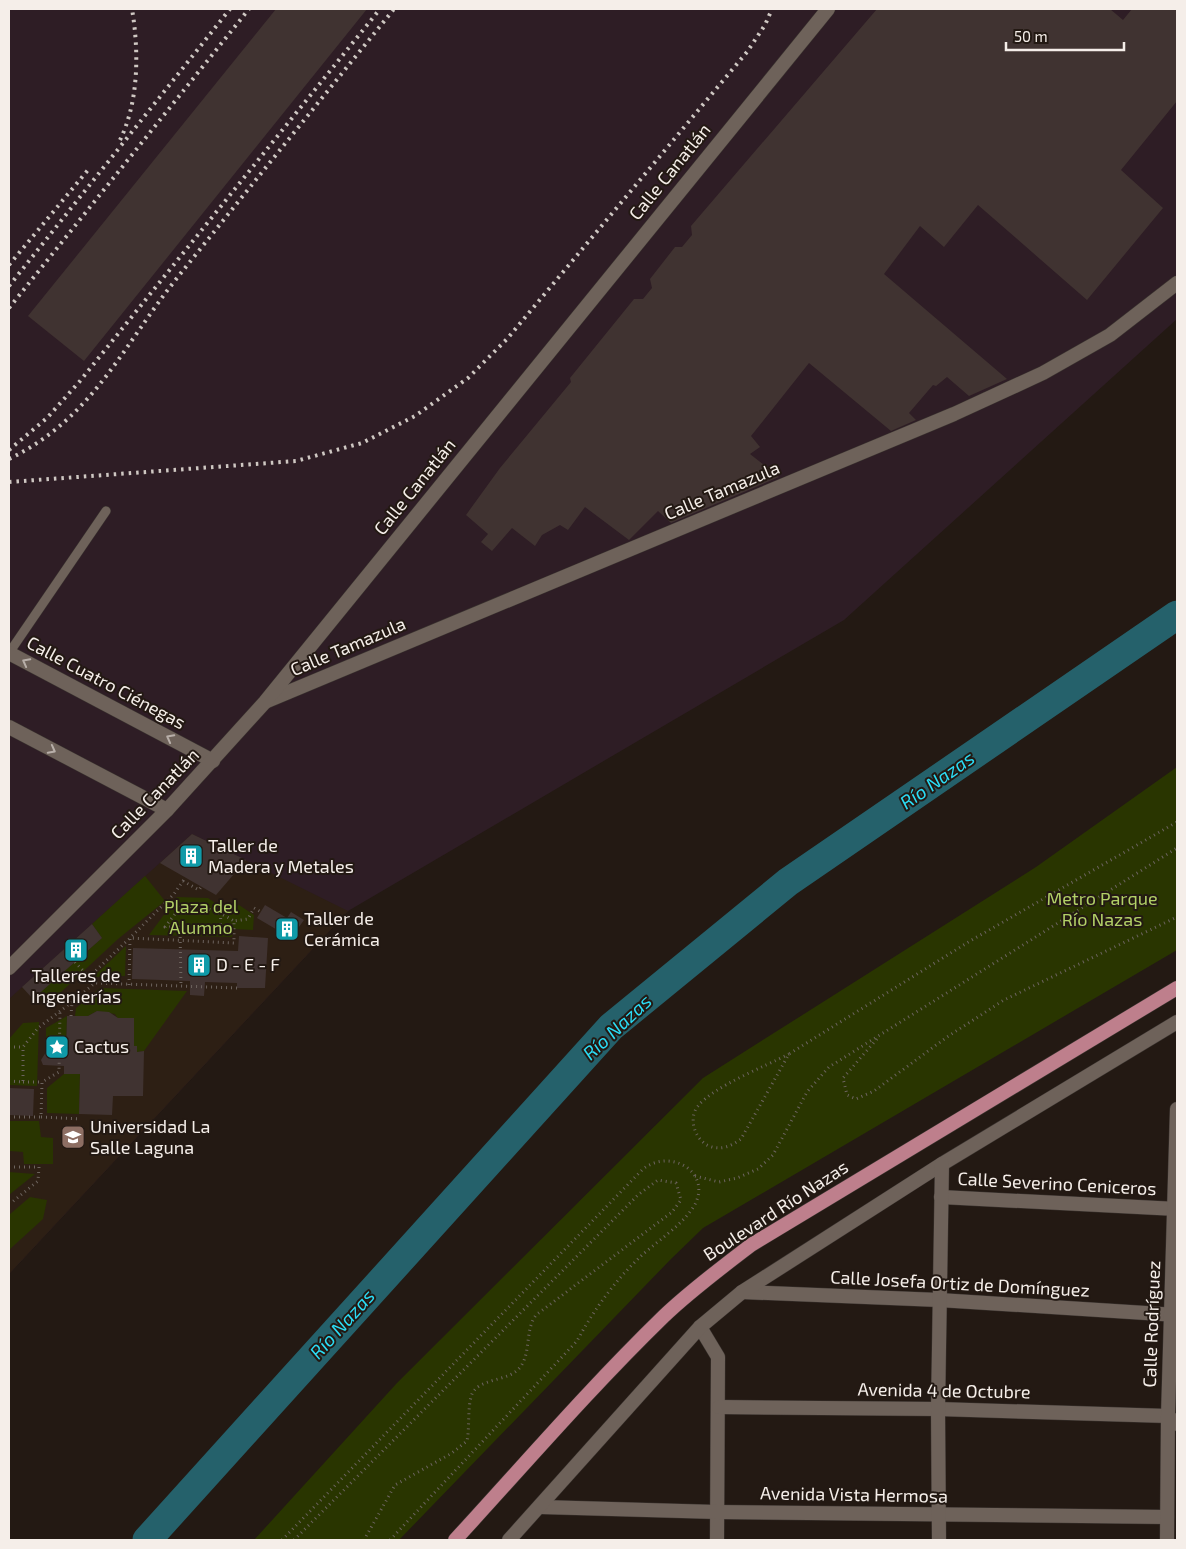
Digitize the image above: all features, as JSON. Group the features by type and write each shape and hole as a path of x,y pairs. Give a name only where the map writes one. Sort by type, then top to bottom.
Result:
{"main road":[{"name":"Boulevard Río Nazas","path":"455,1540 663,1316 751,1245 1177,988"}],"street":[{"name":"Calle Canatlán","path":"9,968 167,810 265,702 828,9"},
{"name":"Calle Tamazula","path":"265,702 954,414 1043,373 1110,335 1177,284"},
{"name":"Calle Cuatro Ciénegas","path":"9,653 213,761"},
{"path":"9,727 167,810"},
{"path":"509,1540 541,1507 700,1327 742,1292 942,1164 1177,1022"},
{"name":"Calle Rodríguez","path":"1168,1540 1177,1109"},
{"name":"Calle Severino Ceniceros","path":"942,1164 941,1197 1176,1209"},
{"path":"939,1540 938,1409 941,1197"},
{"name":"Calle Josefa Ortiz de Domínguez","path":"742,1292 940,1300 1174,1315"},
{"path":"700,1327 718,1357 719,1407 716,1540"},
{"name":"Avenida 4 de Octubre","path":"719,1407 938,1409 1172,1420"},
{"name":"Avenida Vista Hermosa","path":"541,1507 717,1512 1168,1517"}],"lane":[{"path":"9,653 106,511"}],"path":[{"path":"788,1054 741,1139 729,1147 712,1147 699,1138 693,1124 696,1108 710,1094 788,1054 970,941 1177,822"},
{"path":"694,1176 718,1182 737,1178 758,1169 773,1155 803,1098 830,1067 1177,848"},
{"path":"89,976 174,894 184,880 199,890 201,887"},
{"path":"221,913 220,928 164,927 181,906 207,907 221,913 234,922 248,919 254,908 261,912"},
{"path":"880,1035 843,1078 847,1095 856,1099 874,1091 947,1037 1004,1000 1177,917"},
{"path":"130,938 234,942 234,922"},
{"path":"180,927 181,986"},
{"path":"129,985 130,938"},
{"path":"75,962 95,983"},
{"path":"24,1082 23,1047 38,1028 95,983 237,988"},
{"path":"71,1016 72,1002"},
{"path":"9,1081 42,1082 59,1072 60,1011"},
{"path":"9,1047 23,1047"},
{"path":"41,1117 42,1082"},
{"path":"9,1117 80,1119"},
{"path":"282,1540 643,1170 656,1162 670,1160 688,1168 694,1176 698,1195 689,1213 638,1259 611,1289 577,1341 390,1540"},
{"path":"9,1167 39,1167 38,1181 11,1203"},
{"path":"294,1540 639,1194 658,1180 676,1183 681,1200 672,1212 536,1315 531,1322 522,1365 516,1372 480,1386 472,1395 467,1440 452,1453 400,1480 364,1540"}],"shaded area":[{"path":"9,9 1177,9 1177,319 844,620 348,911 9,1274"},
{"name":"Universidad La Salle Laguna","path":"192,834 348,911 9,1274 9,999"}],"green space":[{"name":"Metro Parque Río Nazas","path":"1177,767 1177,950 703,1228 399,1540 254,1540 397,1383 703,1078 1036,867"},
{"path":"145,876 165,901 118,939 46,1006 37,995 102,938 92,924"},
{"name":"Plaza del Alumno","path":"177,897 208,898 225,910 239,905 254,915 253,930 233,929 232,937 149,935"},
{"path":"126,946 125,976 93,977"},
{"path":"100,988 187,991 144,1051 137,1052 137,1046 134,1046 115,1014 97,1011 88,1016 75,1016 76,1008"},
{"path":"67,1016 66,1052 46,1052 46,1028"},
{"path":"39,1022 37,1086 9,1085 9,1039 23,1023"},
{"path":"64,1074 80,1074 79,1114 47,1113 47,1088"},
{"path":"10,1121 39,1121 41,1137 53,1138 53,1164 24,1164 23,1152 10,1151"},
{"path":"9,1172 35,1174 9,1195"},
{"path":"30,1197 47,1200 43,1219 9,1250 9,1215"}],"building":[{"path":"276,9 367,9 84,361 28,316"},
{"path":"877,9 1110,9 1123,20 1132,9 1177,9 1177,101 1121,170 1163,208 1087,300 978,205 944,247 920,226 884,274 1007,379 969,396 947,377 936,386 933,385 909,413 916,420 891,431 809,363 751,436 760,447 750,454 779,477 671,523 658,511 629,540 585,507 568,530 560,525 542,535 535,546 512,528 492,551 481,542 488,534 466,515 500,468 571,382 570,378 634,299 643,299 652,288 650,279 675,247 682,247 692,235 691,226"},
{"path":"192,834 246,860 216,895 160,863"},
{"name":"Taller de Cerámica","path":"265,905 287,918 291,912 304,920 291,938 257,918"},
{"name":"Talleres de Ingenierías","path":"92,924 102,938 33,999 22,987"},
{"name":"D - E - F","path":"239,936 268,938 265,988 237,988 237,983 205,982 204,996 190,995 190,981 132,979 133,948 238,951"},
{"path":"97,1011 109,1012 118,1018 134,1018 134,1046 137,1046 137,1052 144,1051 143,1096 113,1096 112,1115 79,1114 80,1074 64,1074 64,1066 43,1065 41,1060 46,1052 66,1052 67,1016 88,1016"},
{"path":"9,1088 34,1089 33,1116 9,1115"}],"waterway":[{"name":"Río Nazas","path":"147,1540 611,1027 788,882 1177,615"}],"railway":[{"path":"120,140 131,109 136,76 136,42 132,9"},
{"path":"9,286 230,9"},
{"path":"9,308 249,9"},
{"path":"9,450 47,418 80,381 380,9"},
{"path":"9,459 38,442 63,423 85,402 122,355 177,278 394,9"},
{"path":"9,482 296,461 362,443 415,416 468,378 507,339 747,52 765,25 772,9"},
{"path":"9,265 88,170"}],"place":[{"name":"Taller de Madera y Metales","path":"191,856"},
{"name":"Taller de Cerámica","path":"287,929"},
{"name":"Talleres de Ingenierías","path":"76,950"},
{"name":"D - E - F","path":"199,965"},
{"name":"Cactus","path":"57,1047"},
{"name":"Universidad La Salle Laguna","path":"73,1137"}]}
